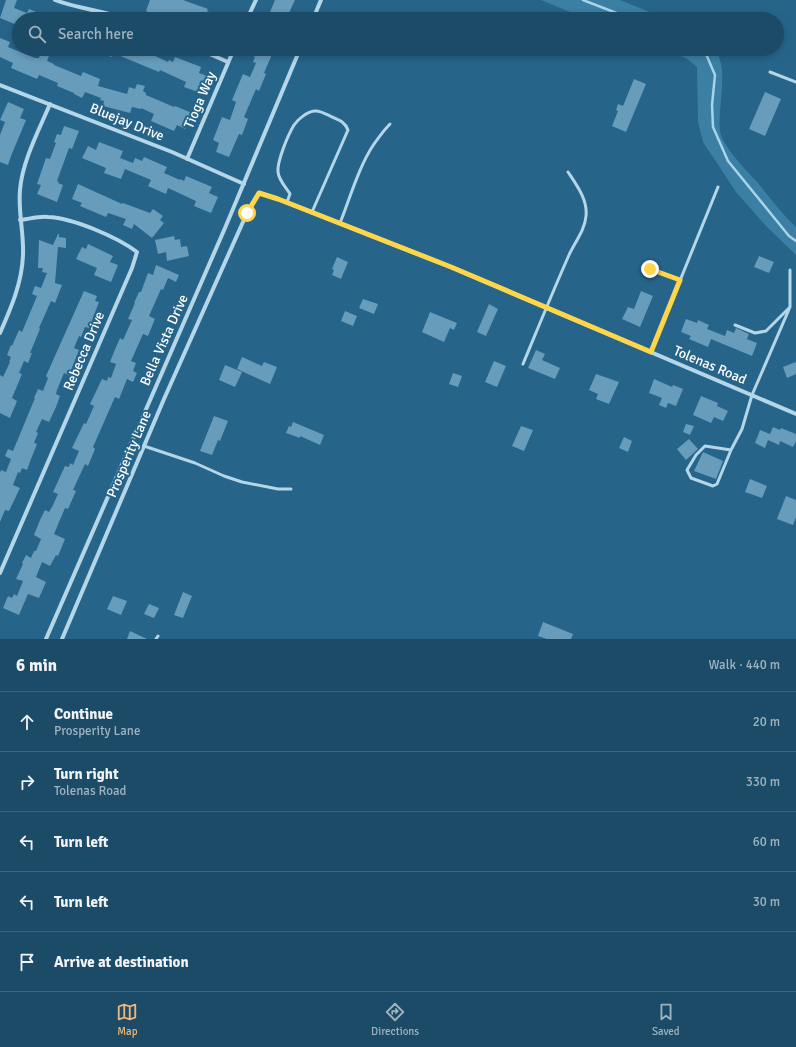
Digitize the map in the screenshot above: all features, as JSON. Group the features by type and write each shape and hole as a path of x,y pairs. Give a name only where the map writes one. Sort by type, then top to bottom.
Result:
{"street":[{"path":"55,0 103,12"},
{"path":"250,12 256,0"},
{"path":"316,12 321,0"},
{"path":"214,56 228,62"},
{"name":"Tioga Way","path":"187,159 231,56"},
{"name":"Bella Vista Drive","path":"46,639 244,184 297,56"},
{"name":"Bluejay Drive","path":"0,85 187,159 244,184"},
{"path":"0,333 17,291 21,275 23,254 20,220 20,190 22,176 50,104"},
{"name":"Tolenas Road","path":"259,193 312,212 451,267 796,414"},
{"name":"Prosperity Lane","path":"62,639 144,446 247,213 259,193"},
{"name":"Rebecca Drive","path":"0,573 129,275 137,252 125,244 72,221 46,217 20,220"}],"lane":[{"path":"770,72 796,82"},
{"path":"286,202 290,194 278,174 279,160 294,125 307,113 312,111 322,112 342,121 348,130 312,212"},
{"path":"340,223 356,181 374,143 390,124"},
{"path":"523,364 546,307 584,226 587,215 585,203 579,187 568,172"},
{"path":"651,352 718,187"},
{"path":"650,269 680,280"},
{"path":"731,450 706,446 696,456 687,470 691,478 713,486 718,484 731,450 742,429 752,395 790,306 790,270"},
{"path":"735,325 755,333 766,332 790,306"},
{"path":"144,446 195,463 242,482 278,489 292,489"}],"shaded area":[{"path":"541,0 620,0 650,12 570,12"},
{"path":"680,56 718,56 722,68 720,131 722,137 730,151 796,227 796,255 766,226 736,192 703,142 698,122 697,67 686,58"}],"building":[{"path":"6,0 17,0 14,8 24,12 12,12 12,23 0,18"},
{"path":"150,0 183,0 208,9 207,11 209,12 148,12 146,11"},
{"path":"275,0 295,0 289,12 270,12"},
{"path":"29,9 36,12 28,12"},
{"path":"0,38 10,42 8,47 12,49 12,56 30,56 39,58 40,56 49,56 47,61 54,65 81,76 83,72 100,79 98,86 127,94 129,87 135,89 137,84 145,86 143,91 146,95 192,113 185,129 177,125 174,131 151,121 154,114 141,108 132,107 130,113 103,106 104,101 100,100 101,98 85,92 82,98 57,86 58,83 39,75 37,79 11,68 13,63 0,57"},
{"path":"120,56 155,56 168,62 169,60 173,62 175,57 201,67 199,73 207,76 201,93 184,87 186,82 160,70 159,72"},
{"path":"253,56 271,56 264,73 266,74 259,91 256,89 244,117 248,119 242,135 239,134 229,157 216,152 219,143 213,140 222,117 230,120 236,102 232,100 243,74 250,77 256,63 253,62 255,57"},
{"path":"634,79 646,84 626,132 612,126 618,111 616,110 618,104 623,106"},
{"path":"765,92 781,99 765,136 749,129"},
{"path":"8,102 24,109 20,118 26,120 8,165 0,162 0,135 5,122 0,120"},
{"path":"64,126 79,131 72,149 69,148 57,181 63,185 57,202 37,194 41,185 37,184 46,158 50,159 56,143 54,142 57,134 61,135"},
{"path":"99,142 123,151 120,158 133,163 135,158 142,161 144,157 167,167 164,173 184,181 186,176 212,187 209,193 218,197 211,213 194,206 196,201 168,188 166,194 148,186 151,180 125,169 121,179 104,173 106,168 82,158 88,146 96,150"},
{"path":"78,184 122,204 123,203 150,213 153,209 163,216 160,220 164,223 152,238 134,224 132,229 123,225 126,219 108,213 106,217 80,206 82,203 72,199"},
{"path":"58,234 59,237 66,238 66,248 58,247 55,283 62,285 55,303 51,301 39,328 40,329 30,353 32,353 28,363 24,361 19,373 22,374 12,398 17,401 10,418 0,413 0,375 3,377 10,362 11,357 7,355 11,345 12,346 19,330 22,332 37,296 32,294 35,286 41,288 47,273 42,272 43,268 38,268 39,240 53,245"},
{"path":"174,236 175,240 180,239 181,247 187,246 189,256 167,261 166,252 158,254 155,240"},
{"path":"88,244 113,256 110,262 118,265 111,282 94,275 97,268 76,259 82,247 86,249"},
{"path":"759,256 774,262 769,273 754,267"},
{"path":"337,257 348,262 341,279 332,275 334,270 332,269"},
{"path":"156,265 179,275 176,282 168,278 163,290 161,289 149,316 155,319 148,336 143,334 131,361 136,363 133,371 137,373 133,382 127,379 119,399 115,397 93,447 95,449 88,466 85,464 73,490 76,491 68,509 65,508 54,534 65,539 58,556 56,555 50,566 42,562 36,577 46,582 39,598 28,594 19,615 3,608 8,596 12,598 14,594 17,596 23,581 16,579 23,564 22,563 26,555 31,558 41,539 34,535 40,520 45,510 49,512 52,507 58,494 53,492 65,466 69,467 70,463 73,465 79,451 72,448 84,423 86,424 94,406 90,404 102,379 107,381 108,377 111,378 116,364 110,362 120,338 123,340 132,320 128,319 148,273 153,275"},
{"path":"84,291 97,296 95,301 99,302 89,328 85,327 74,348 79,350 69,375 64,373 56,394 60,396 49,422 42,419 36,432 38,433 34,443 37,444 27,470 22,468 20,473 18,472 13,485 20,488 9,511 5,510 0,522 0,473 1,470 6,472 11,459 5,456 8,449 13,451 38,389 43,391 48,378 46,376"},
{"path":"641,291 653,296 640,327 622,319 628,307 634,309"},
{"path":"363,299 378,304 374,314 359,308"},
{"path":"489,304 498,309 486,336 477,332"},
{"path":"345,311 357,316 353,326 341,321"},
{"path":"430,312 457,323 454,330 450,328 444,342 422,332"},
{"path":"686,319 697,323 698,320 709,325 707,329 725,336 727,330 734,333 736,328 749,334 747,339 757,343 752,356 711,339 708,347 689,339 691,336 681,332"},
{"path":"536,350 545,354 542,360 560,368 555,379 528,368"},
{"path":"242,357 262,366 264,362 277,367 270,384 237,369"},
{"path":"494,361 506,366 497,387 485,382"},
{"path":"796,362 796,374 787,378 783,367"},
{"path":"225,365 242,372 235,387 219,380"},
{"path":"453,373 462,376 458,387 449,384"},
{"path":"596,374 619,382 609,404 596,399 598,394 589,390"},
{"path":"654,379 672,387 673,385 683,389 676,406 668,403 666,408 659,405 662,398 649,393"},
{"path":"701,396 718,403 717,406 728,411 723,421 714,417 711,423 693,415"},
{"path":"214,416 228,421 220,441 218,440 212,455 200,451"},
{"path":"293,422 324,435 320,445 300,436 300,438 286,433 289,426 291,427"},
{"path":"686,424 694,426 690,435 683,432"},
{"path":"521,426 533,430 524,451 512,446"},
{"path":"773,427 780,430 781,428 796,434 796,441 793,447 780,441 779,445 768,440 765,448 755,443 760,430 770,434"},
{"path":"624,437 632,441 628,452 619,448"},
{"path":"689,439 698,449 686,460 677,449"},
{"path":"703,452 723,461 716,479 694,471"},
{"path":"750,479 767,486 762,498 745,492"},
{"path":"786,496 796,500 796,517 793,525 777,519"},
{"path":"183,592 192,596 183,618 174,615"},
{"path":"113,596 127,601 121,615 107,609"},
{"path":"149,604 159,608 154,618 144,614"},
{"path":"543,622 573,634 571,639 547,639 538,636"},
{"path":"130,631 147,639 127,639"}],"waterway":[{"path":"583,0 614,12"},
{"path":"707,56 715,75 712,105 713,127 728,161 789,236 796,241"}],"route":[{"path":"247,213 259,193 278,199 451,267 651,352 680,280 650,269"}]}
